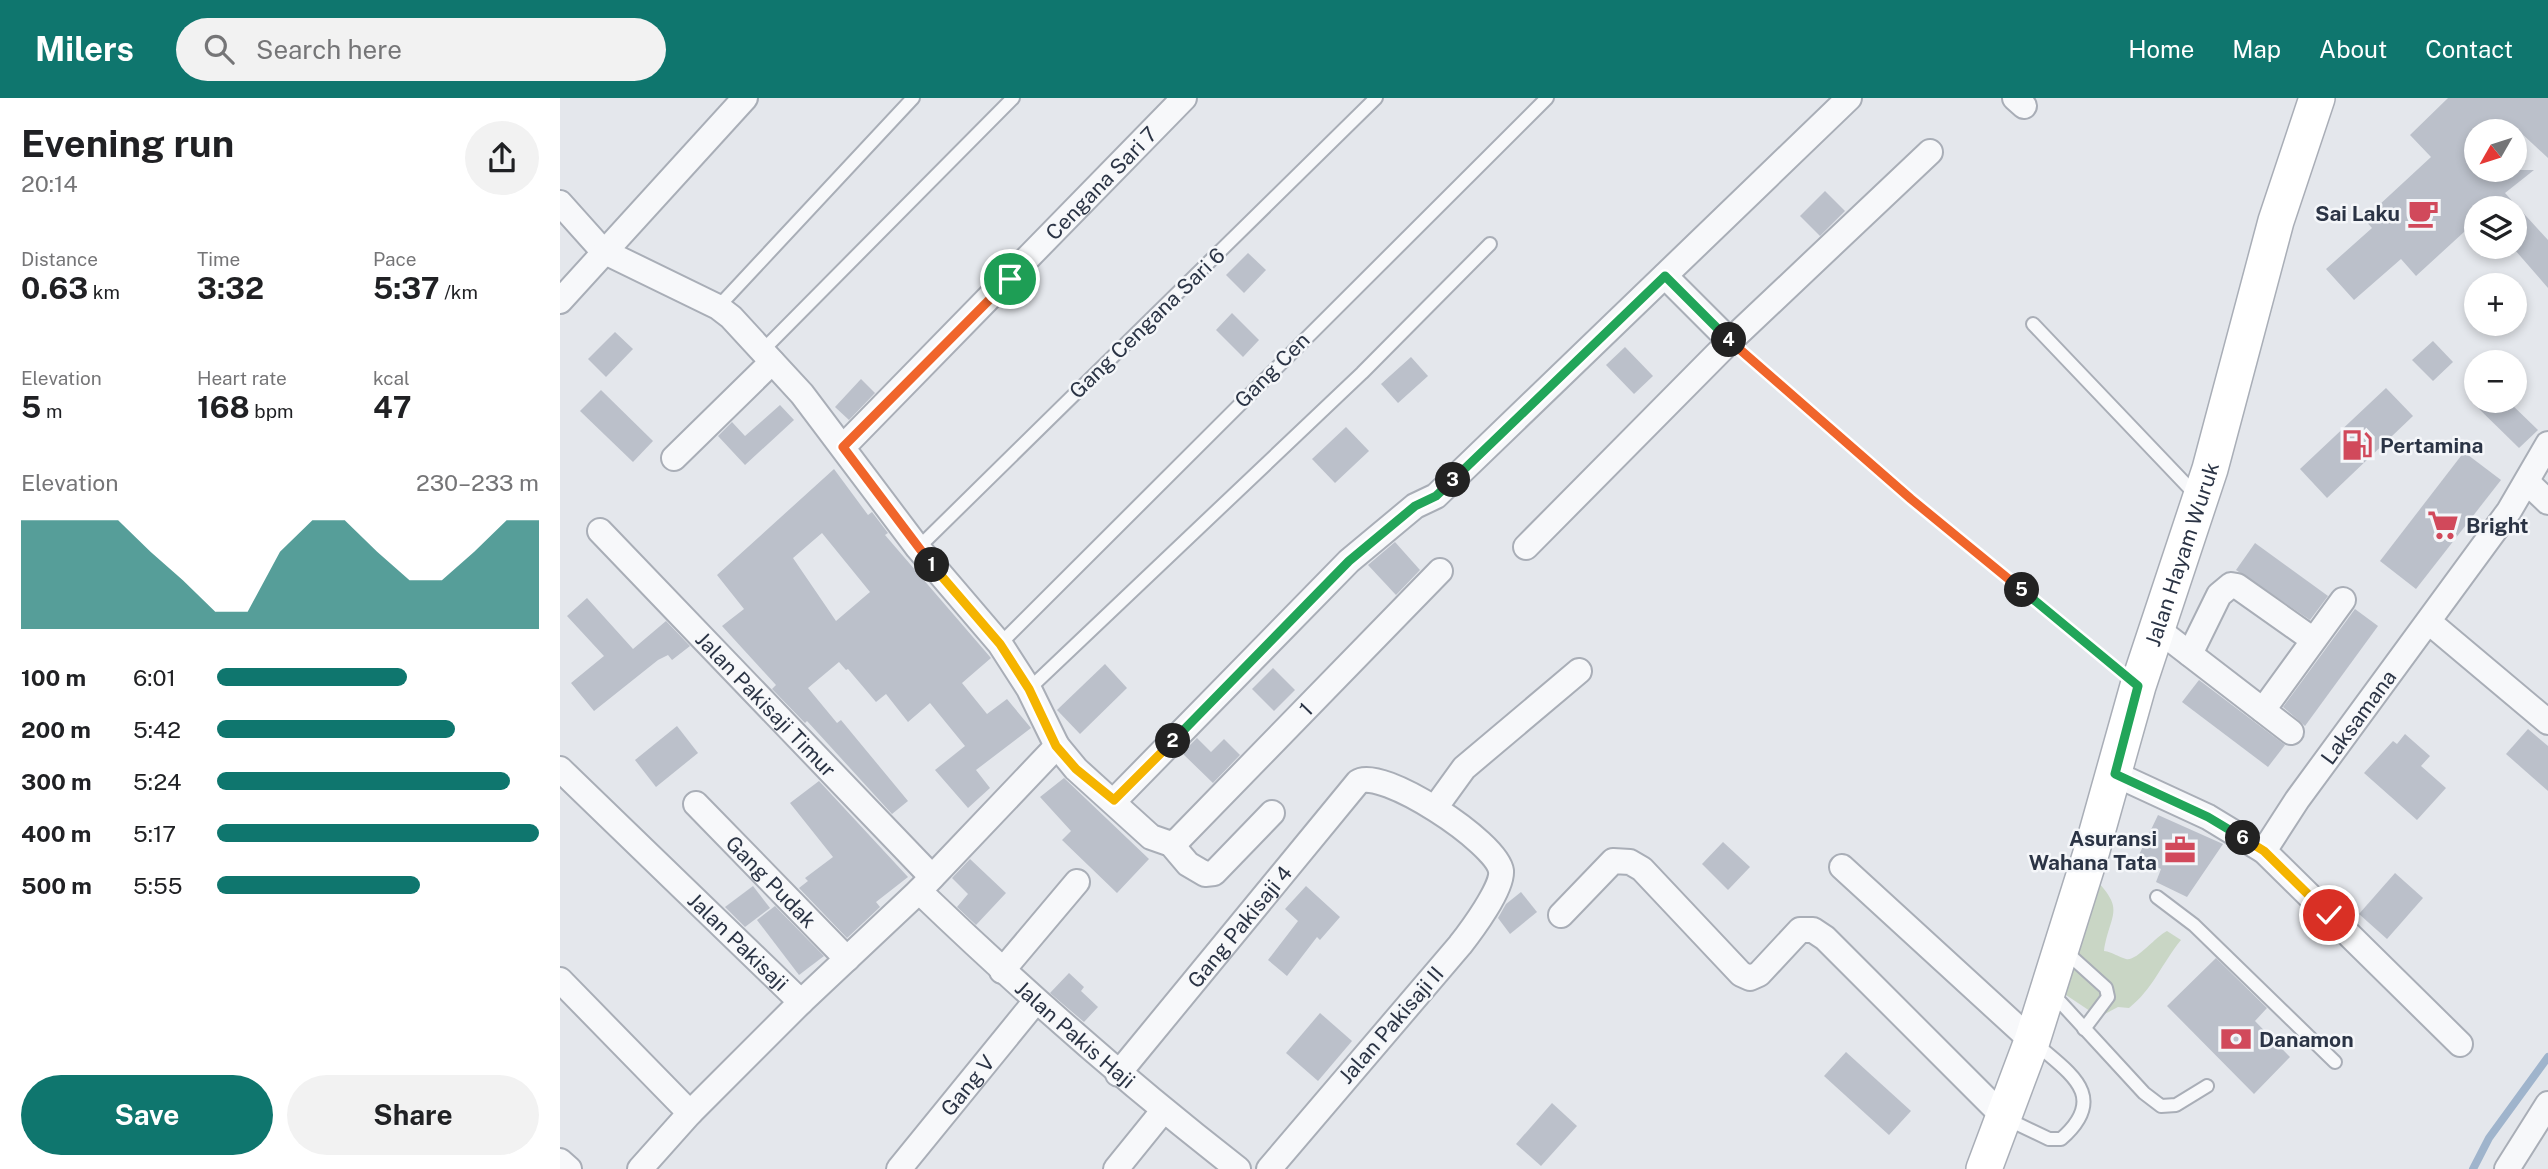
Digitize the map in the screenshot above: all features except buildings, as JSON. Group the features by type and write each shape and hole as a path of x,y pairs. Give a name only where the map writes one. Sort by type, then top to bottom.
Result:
{"main road":[{"name":"Jalan Hayam Wuruk","path":"1984,1169 2005,1118 2049,990 2115,774 2138,686 2200,499 2276,221 2316,98"}],"street":[{"path":"560,301 745,98"},
{"name":"Cengana Sari 7","path":"843,447 1184,98"},
{"path":"1114,800 1349,561 1415,506 1436,496 1849,98"},
{"path":"1526,547 1730,341 1930,152"},
{"path":"560,203 603,251 718,307 802,394 918,548 1000,644 1029,689 1056,746 1076,769 1114,800 1151,837 1171,844 1188,864 1205,874 1214,873 1272,813"},
{"path":"1665,276 1730,341"},
{"path":"674,458 766,357"},
{"name":"Laksamana","path":"2264,851 2297,800 2429,622 2527,482 2548,444"},
{"path":"2527,482 2548,502"},
{"name":"Jalan Pakisaji Timur","path":"600,531 925,884"},
{"name":"1","path":"1171,844 1178,840 1440,571"},
{"path":"2190,654 2219,595 2231,585 2237,586 2312,639"},
{"path":"2263,710 2312,639 2343,600"},
{"path":"2429,622 2548,722"},
{"path":"2156,628 2291,732"},
{"path":"1435,808 1464,768 1579,671"},
{"name":"Jalan Pakisaji","path":"560,769 801,1002 925,884 1056,746"},
{"path":"2115,774 2208,817 2264,851 2460,1044"},
{"name":"Gang Pakisaji 4","path":"1118,1074 1362,779 1370,779 1416,796 1435,808"},
{"name":"Gang Pudak","path":"696,804 847,959"},
{"name":"Jalan Pakisaji II","path":"1269,1169 1460,945 1476,924 1501,873 1488,849 1435,808"},
{"path":"1561,915 1613,861 1630,862 1642,869 1741,974 1750,978 1759,974 1800,930 1813,929 2005,1118"},
{"path":"1842,867 2032,1041"},
{"path":"1002,971 1077,882"},
{"name":"Jalan Pakis Haji","path":"925,884 1002,971 1035,1002 1118,1074 1238,1169"},
{"path":"560,980 690,1113"},
{"path":"640,1169 690,1113 801,1002"},
{"name":"Gang V","path":"899,1169 1035,1002"},
{"path":"2507,1169 2548,1104"},
{"path":"1116,1169 1163,1111"},
{"path":"560,1161 569,1169"}],"lane":[{"path":"718,307 914,98"},
{"path":"766,357 1013,98"},
{"name":"Gang Cengana Sari 6","path":"918,548 1376,98"},
{"name":"Gang Cen","path":"1000,644 1547,98"},
{"path":"1029,689 1362,373 1490,244"},
{"path":"2033,324 2200,499"},
{"path":"2157,897 2194,925 2335,1062"},
{"path":"2062,948 2106,988 2108,997 2084,1029"},
{"path":"2049,990 2144,1093 2161,1106 2176,1105 2207,1086"},
{"path":"2005,1118 2049,1139 2061,1139 2081,1113 2084,1098 2080,1083 2032,1041"}],"path":[{"path":"1730,341 1911,499 2138,686"}],"green space":[{"path":"2095,879 2105,890 2113,906 2104,951 2130,959 2167,931 2181,940 2137,1001 2129,1008 2118,1007 2099,1017 2060,991"}],"waterway":[{"path":"2473,1169 2489,1138 2548,1057"}],"place":[{"name":"Sai Laku","path":"2423,213"},
{"name":"Pertamina","path":"2357,445"},
{"name":"Bright","path":"2443,525"},
{"name":"Asuransi Wahana Tata","path":"2180,850"},
{"name":"Danamon","path":"2236,1039"}],"route":[{"path":"1010,279 843,447 918,548 1000,644 1029,689 1056,746 1076,769 1114,800 1349,561 1415,506 1436,496 1665,276 1730,341 1911,499 2138,686 2115,774 2208,817 2264,851 2329,915"}]}
